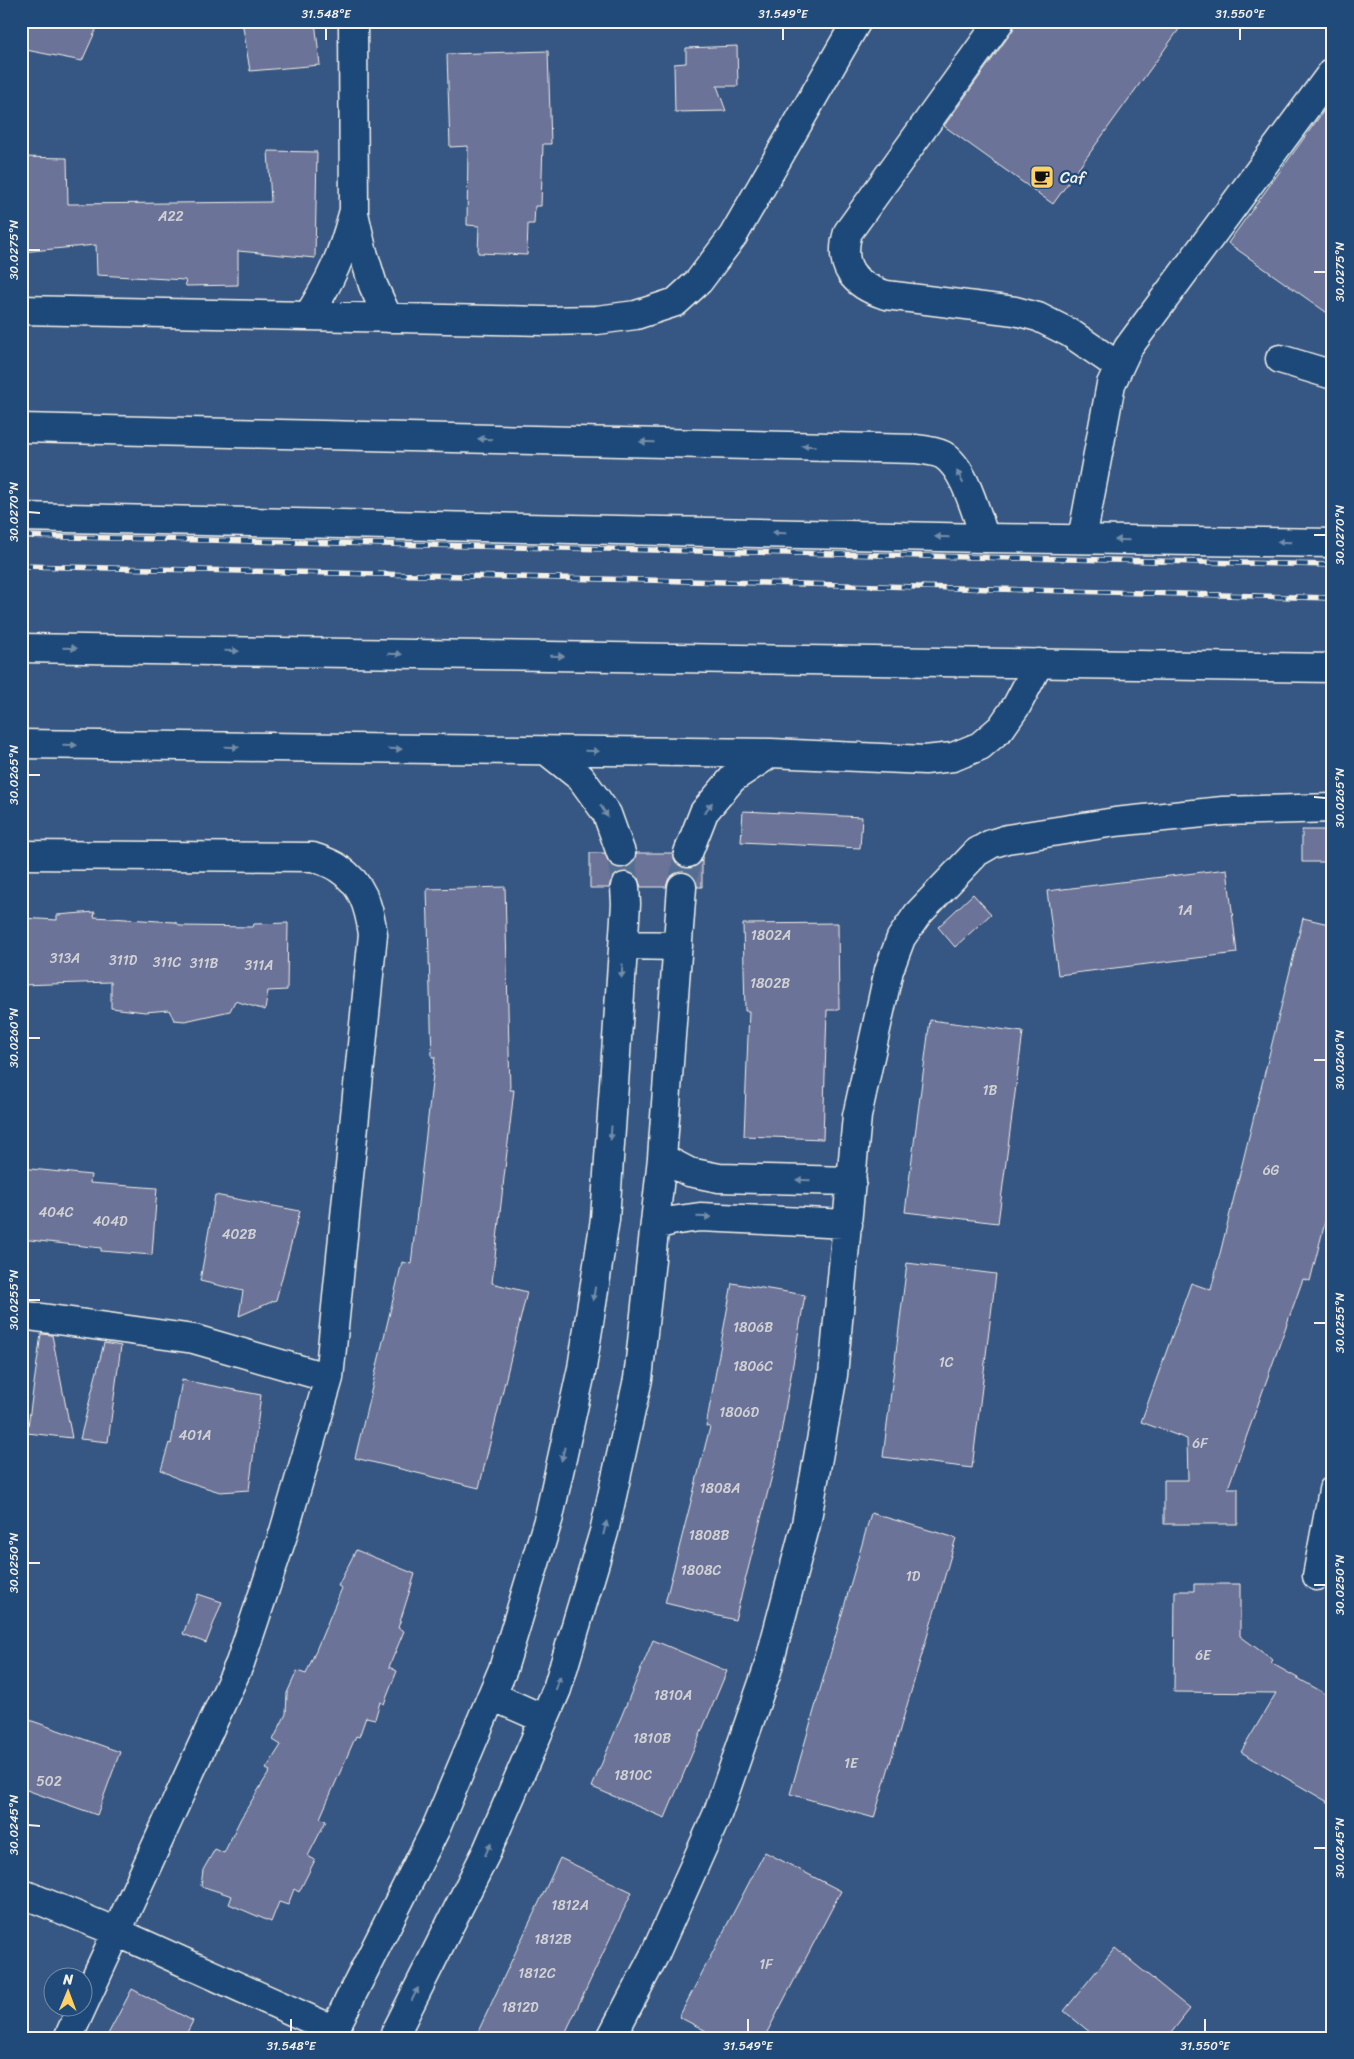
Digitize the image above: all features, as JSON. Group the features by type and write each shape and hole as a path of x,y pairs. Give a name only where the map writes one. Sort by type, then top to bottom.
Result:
{"street":[{"path":"353,21 354,213 373,285 388,318"},
{"path":"21,310 388,318 597,320 636,314 676,302 699,281 733,236 858,21"},
{"path":"1000,21 848,232 844,243 844,255 847,266 852,276 860,284 870,290 886,295 1016,311 1038,317 1070,333 1118,366"},
{"path":"1082,539 1111,384 1118,366 1139,331 1333,70"},
{"path":"308,316 328,285 343,250 354,213"},
{"path":"1280,359 1333,375"},
{"path":"21,428 916,449 943,455 953,463 960,475 985,538"},
{"path":"21,517 985,538 1333,542"},
{"path":"21,648 1333,668"},
{"path":"21,744 771,753 925,760 953,757 980,746 1001,728 1017,705 1039,664"},
{"path":"547,751 581,778 607,814 621,853"},
{"path":"688,853 704,812 733,778 771,753"},
{"path":"611,2038 656,1954 717,1815 767,1671 806,1524 833,1375 858,1116 889,970 901,938 917,915 977,852 991,844 1007,839 1115,822 1223,811 1333,808"},
{"path":"21,855 313,857 338,867 357,885 369,908 374,934 329,1378 284,1535 240,1663 68,2038"},
{"path":"21,1893 118,1932 332,2034 436,1828 492,1696 503,1669 549,1517 582,1368 605,1219 624,944 625,887"},
{"path":"393,2038 487,1851 557,1689 604,1532 638,1379 662,1158 682,887"},
{"path":"624,944 678,946"},
{"path":"662,1158 689,1172 719,1178 852,1181"},
{"path":"656,1225 700,1217 848,1224"},
{"path":"21,1315 194,1339 329,1378"},
{"path":"1317,1576 1333,1490"},
{"path":"492,1696 544,1719"}],"building":[{"path":"21,21 100,21 82,61 21,49"},
{"path":"242,21 315,21 320,65 250,71"},
{"path":"1015,21 1185,21 1053,204 944,126 1013,30"},
{"path":"737,46 738,86 717,86 726,111 675,112 674,64 686,63 686,48"},
{"path":"548,51 551,144 543,144 541,206 535,206 534,224 528,224 527,255 478,253 479,226 467,225 468,146 450,147 447,54"},
{"path":"1333,98 1333,317 1228,243"},
{"path":"268,151 317,152 315,258 238,251 238,285 186,286 185,280 97,275 96,245 21,252 21,157 67,158 68,204 271,202"},
{"path":"743,811 862,817 860,848 741,842"},
{"path":"1302,830 1333,830 1333,862 1302,862"},
{"path":"590,853 604,853 611,865 619,868 627,867 633,863 636,853 673,853 676,862 683,868 691,868 702,860 702,887 697,887 696,880 691,874 683,871 669,878 666,887 641,887 638,878 632,873 625,871 616,874 611,880 609,888 590,888"},
{"path":"1227,869 1237,953 1058,975 1047,891"},
{"path":"505,887 510,1090 514,1090 492,1283 527,1292 479,1488 355,1458 402,1262 411,1264 435,1057 432,1057 427,889"},
{"path":"973,894 991,914 955,947 938,927"},
{"path":"95,912 94,917 175,922 181,926 253,927 254,924 288,923 287,990 268,991 265,1010 235,1001 230,1011 185,1021 174,1020 169,1010 145,1012 111,1008 111,982 21,985 21,918 57,920 57,915"},
{"path":"1303,918 1333,925 1333,1191 1310,1281 1303,1279 1228,1488 1238,1488 1238,1524 1164,1524 1164,1480 1188,1480 1187,1439 1141,1422 1191,1283 1211,1290"},
{"path":"838,923 839,1010 827,1010 823,1139 744,1136 749,1011 745,1011 743,924"},
{"path":"930,1020 1023,1032 998,1223 905,1212"},
{"path":"21,1168 91,1175 90,1183 157,1188 152,1255 101,1251 101,1248 21,1239"},
{"path":"215,1195 300,1211 276,1300 239,1316 243,1291 200,1281"},
{"path":"907,1263 996,1274 972,1468 883,1457"},
{"path":"732,1283 805,1295 777,1456 735,1620 665,1603 710,1427 706,1426"},
{"path":"41,1334 52,1335 72,1438 27,1433"},
{"path":"104,1343 121,1346 108,1442 80,1439"},
{"path":"182,1380 261,1395 249,1490 220,1492 178,1479 161,1470 169,1443 171,1444"},
{"path":"871,1513 956,1538 874,1818 790,1794"},
{"path":"356,1550 415,1574 398,1628 404,1631 389,1667 397,1671 384,1704 380,1702 375,1719 366,1717 359,1737 356,1736 320,1818 326,1821 308,1856 315,1860 299,1892 294,1889 288,1905 279,1902 271,1922 229,1904 232,1896 201,1886 203,1870 215,1849 224,1853 241,1818 270,1771 266,1769 281,1745 273,1740 286,1714 287,1693 297,1671 306,1674 342,1588 338,1586"},
{"path":"1194,1584 1240,1584 1240,1636 1273,1660 1271,1663 1333,1698 1333,1805 1241,1752 1276,1693 1174,1692 1175,1591 1194,1591"},
{"path":"198,1594 222,1602 206,1643 183,1634"},
{"path":"653,1640 727,1671 665,1818 592,1787"},
{"path":"21,1717 120,1752 97,1815 21,1788"},
{"path":"765,1852 841,1891 764,2038 720,2038 679,2017"},
{"path":"560,1858 632,1892 563,2038 475,2038"},
{"path":"1115,1948 1190,2009 1167,2038 1097,2038 1064,2011"},
{"path":"132,1989 193,2021 184,2038 106,2038"}],"tunnel":[{"path":"621,853 625,887"},
{"path":"682,887 688,853"}],"railway":[{"path":"21,536 1333,565"},
{"path":"21,566 1333,598"}],"place":[{"name":"Caf","path":"1042,177"}]}
